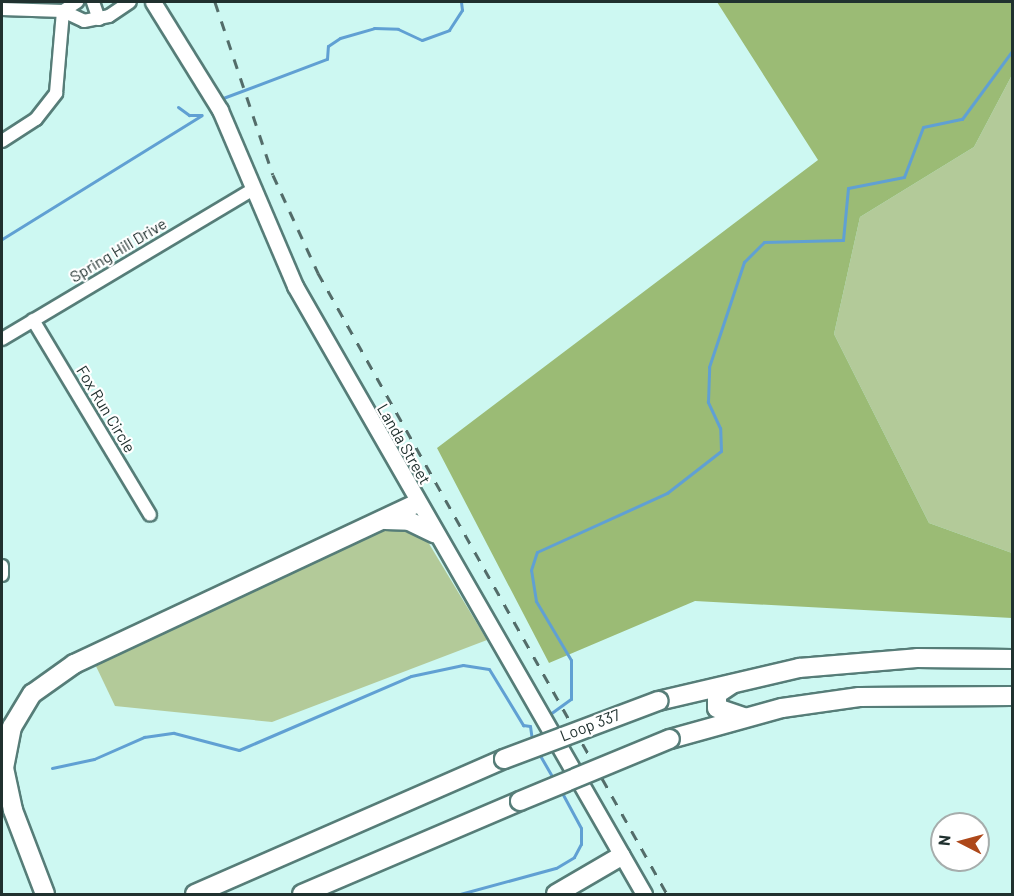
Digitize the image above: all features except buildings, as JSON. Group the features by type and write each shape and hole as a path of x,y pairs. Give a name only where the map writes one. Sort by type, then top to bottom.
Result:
{"main road":[{"path":"48,891 13,810 4,768 12,727 32,694 74,664 417,503"},
{"path":"377,520 409,520 434,533"},
{"name":"Loop 337","path":"195,894 504,759 658,701 744,679 881,660 1012,659"},
{"path":"744,679 721,690 715,702 725,715 746,717"},
{"path":"302,894 670,739 746,717 859,697 1012,696"},
{"path":"556,894 621,856"}],"street":[{"path":"63,11 77,2"},
{"path":"93,2 99,19"},
{"path":"4,6 63,11 76,20 99,19 130,2"},
{"name":"Landa Street","path":"153,2 220,110 252,190 295,286 434,533 644,894"},
{"path":"2,141 36,119 56,93 63,11"},
{"name":"Spring Hill Drive","path":"2,339 252,190"},
{"name":"Fox Run Circle","path":"33,320 150,515"},
{"path":"2,566 2,575"}],"green space":[{"path":"717,2 1012,2 1012,75 974,147 860,217 834,334 929,523 1012,553 1012,618 695,601 549,663 437,448 818,160"},
{"path":"1012,75 1012,553 929,523 834,334 860,217 974,147"},
{"path":"395,523 422,532 487,640 272,722 115,706 94,662 372,528"}],"waterway":[{"path":"223,98 327,59 328,46 340,38 374,28 398,29 422,40 449,30 462,10 461,2"},
{"path":"550,714 571,699 571,660 536,601 531,570 537,552 667,493 721,451 720,428 708,402 709,367 744,262 764,242 843,240 848,188 904,177 923,127 962,119 1012,51"},
{"path":"178,107 189,115 201,115"},
{"path":"2,239 202,115"},
{"path":"52,768 94,759 144,737 174,733 239,750 411,676 463,665 489,669 523,725 530,726 532,741"},
{"path":"538,752 554,780"},
{"path":"460,894 556,868 574,857 581,844 581,828 561,791"}],"railway":[{"path":"215,2 273,175 318,273 667,894"}]}
